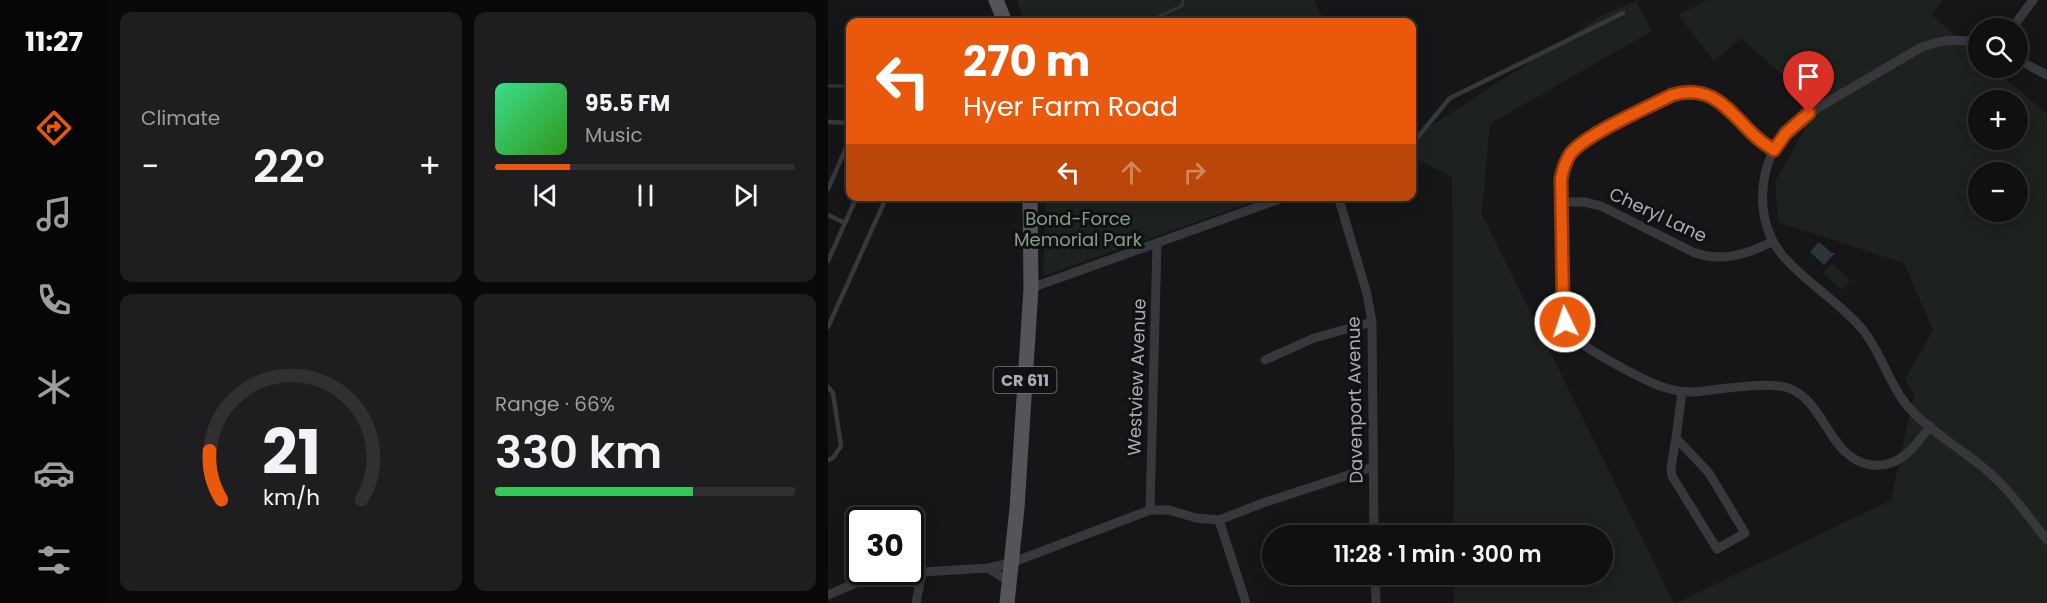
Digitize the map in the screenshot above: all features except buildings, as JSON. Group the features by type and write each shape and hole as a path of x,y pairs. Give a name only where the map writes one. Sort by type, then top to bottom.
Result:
{"main road":[{"path":"996,0 1003,18"},
{"name":"CR 611","path":"1008,603 1031,288 1030,201"}],"street":[{"path":"2020,18 2033,0"},
{"path":"1968,42 1947,40 1920,48 1809,113 1786,133 1774,150 1766,171 1762,198 1773,241 1790,264 1861,328 1888,376 1913,412 1994,477 2047,540"},
{"path":"2028,65 2047,75"},
{"path":"1774,150 1756,137 1722,103 1697,92 1681,92 1672,95 1593,136 1575,149 1566,161 1561,179 1563,314 1568,329 1588,348 1665,388 1682,392 1771,385 1787,387 1808,402 1842,449 1866,464 1878,466 1896,462 1908,454 1930,426"},
{"path":"1031,288 1274,201"},
{"name":"Davenport Avenue","path":"1339,201 1367,294 1372,322 1374,525"},
{"name":"Cheryl Lane","path":"1561,202 1584,202 1601,206 1694,252 1710,257 1750,253 1773,241"},
{"name":"Westview Avenue","path":"1150,510 1157,244"},
{"path":"1265,360 1314,338 1372,322"},
{"path":"1676,438 1709,473 1745,533 1717,549 1672,476 1671,468 1682,392"},
{"path":"924,572 988,568 1011,562 1150,510 1169,510 1196,518 1219,520 1373,467"},
{"path":"1219,520 1246,603"},
{"path":"988,568 1010,582"},
{"path":"828,595 852,585"},
{"path":"916,603 919,585"},
{"path":"1375,585 1376,603"}],"lane":[{"path":"1416,139 1450,98 1623,13"},
{"path":"829,124 846,123"},
{"path":"828,189 846,148"},
{"path":"828,261 855,201"},
{"path":"828,327 885,201"},
{"path":"828,214 845,223"},
{"path":"828,387 833,393 841,446 833,458 828,460"}],"green space":[{"path":"1017,0 1314,0 1322,18 1023,18"},
{"path":"1707,0 1942,0 1932,15 1968,46 1968,78 2005,78 2019,90 1968,90 1968,150 2028,150 2028,98 2047,114 2047,603 1676,603 1891,500 1914,395 1905,379 1933,330 1904,263 1778,222 1775,182 1803,132 1807,96 1741,38 1714,61 1678,15"},
{"path":"1636,1 1652,31 1490,124 1482,214 1674,603 1454,603 1454,585 1613,585 1613,525 1454,525 1452,177 1416,159 1416,135 1604,14"},
{"name":"Bond-Force Memorial Park","path":"1046,201 1256,201 1043,276"},
{"path":"1831,263 1851,280 1842,290 1823,273"}],"shaded area":[{"path":"1819,242 1835,253 1824,265 1810,252"}],"waterway":[{"path":"1155,18 1182,6 1183,0"},
{"path":"828,86 846,86"}],"route":[{"path":"1565,322 1561,179 1566,161 1575,149 1593,136 1681,92 1697,92 1714,98 1756,137 1774,150 1786,133 1809,113"}]}
